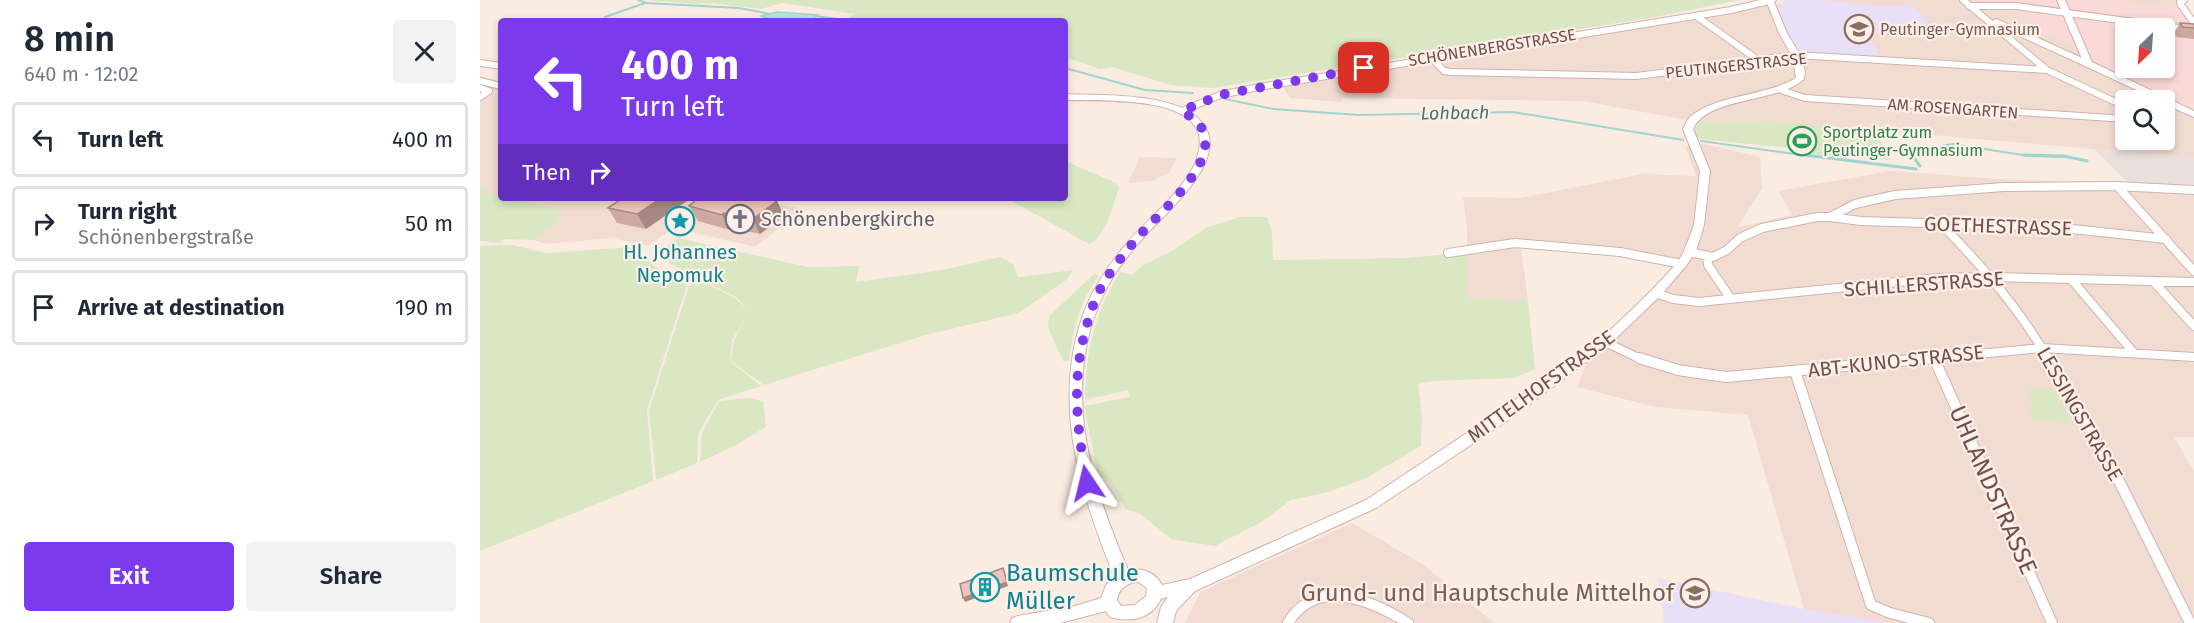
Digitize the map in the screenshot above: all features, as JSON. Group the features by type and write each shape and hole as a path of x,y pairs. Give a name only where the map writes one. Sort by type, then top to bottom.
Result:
{"street":[{"name":"SCHÖNENBERGSTRASSE","path":"1182,111 1220,95 1431,57 1696,16 1770,0"},
{"name":"MITTELHOFSTRASSE","path":"1156,593 1192,585 1371,504 1499,419 1605,342 1656,292 1686,258 1699,225 1705,171 1688,124 1693,118 1713,107 1781,90 1800,79 1802,72 1796,55 1779,25 1770,0"},
{"path":"1963,0 2047,70 2115,102"},
{"path":"2061,0 2088,64"},
{"path":"2184,0 2180,2 2181,5 2194,23"},
{"path":"1969,6 2016,6 2194,30"},
{"path":"1696,16 1758,60"},
{"path":"1985,17 2141,90"},
{"name":"PEUTINGERSTRASSE","path":"1431,57 1444,71 1451,72 1636,76 1796,55 2047,70"},
{"path":"480,63 498,66"},
{"path":"480,84 498,86"},
{"path":"480,84 489,91 480,97"},
{"name":"AM ROSENGARTEN","path":"1781,90 1805,98 2115,118"},
{"path":"1068,97 1135,100 1182,111 1198,122 1204,133 1204,148 1197,167 1181,192 1139,236 1104,283 1095,300 1079,355 1076,405 1087,483 1102,528 1123,578"},
{"path":"2175,106 2194,114"},
{"path":"1448,253 1515,243 1686,258 1719,255 1740,238 1762,228 1817,217 1830,217 1838,209 1879,198 1924,191 1997,187 2118,187 2194,190"},
{"path":"2118,187 2194,270"},
{"name":"GOETHESTRASSE","path":"1830,217 1861,221 2054,227 2166,239"},
{"name":"LESSINGSTRASSE","path":"1941,224 1992,277 2019,312 2042,348 2123,488 2190,623"},
{"path":"1707,256 1708,264 1731,299"},
{"name":"SCHILLERSTRASSE","path":"1656,292 1685,301 1731,299 1938,278 1992,277 2194,282"},
{"path":"2071,279 2134,353"},
{"path":"2153,281 2194,326"},
{"name":"ABT-KUNO-STRASSE","path":"1605,342 1639,360 1683,373 1726,377 2042,348 2194,357"},
{"name":"UHLANDSTRASSE","path":"1934,357 2052,623"},
{"path":"1795,371 1871,604 1890,613 1929,623"},
{"path":"1131,576 1146,577 1155,586 1156,593 1146,617 1122,615 1116,612 1110,603 1112,588 1123,578 1131,576"},
{"name":"MITTELHOFSTRASSE","path":"1165,623 1169,607 1192,585"},
{"path":"1288,623 1298,608 1320,597 1351,597 1394,613 1408,623"},
{"path":"1018,623 1075,613 1110,603"}],"shaded area":[{"path":"1800,0 1961,0 2007,7 2044,32 2084,47 2110,76 2140,90 2115,90 2115,150 2175,150 2175,107 2194,116 2194,158 1772,121 1699,122 1582,101 1343,98 1340,102 1290,98 1283,87 1630,27"},
{"name":"Peutinger-Gymnasium","path":"1821,0 1882,6 1912,5 1941,37 1866,32 1881,58 1799,54 1783,26 1780,8 1782,1"},
{"path":"1961,0 2111,0 2181,10 2194,29 2194,116 2175,107 2175,90 2139,90 2110,76 2084,47 2044,32 2007,7 1968,7"},
{"path":"2111,0 2180,0 2177,2 2181,10"},
{"path":"480,76 498,81 498,196 487,193 487,186 480,184"},
{"path":"1703,144 1760,157 1762,188 1738,227 1792,215 1778,191 1890,171 2116,184 2194,193 2194,437 2174,437 2194,471 2194,623 1883,623 1804,609 1748,415 1655,407 1577,387 1587,362 1623,333 1683,270 1623,255 1521,247 1528,301 1467,299 1467,229 1463,197 1520,198 1643,174 1696,176 1685,146"},
{"path":"2094,149 2194,158 2194,187 2128,183"},
{"path":"1140,157 1177,158 1170,172 1151,181 1128,183"},
{"path":"521,201 762,201 803,209 755,247 675,228 647,246 612,238 546,244 534,240 560,219 554,218 563,210"},
{"path":"1352,523 1424,565 1494,623 1185,623 1200,592"},
{"name":"Grund- und Hauptschule Mittelhof","path":"1658,578 1804,609 1890,623 1664,623"}],"green space":[{"path":"646,0 1740,0 1655,17 1213,88 1171,85 1112,67 1100,69 1068,58 1068,18 848,18 855,14 782,3 761,9 711,3"},
{"name":"Sportplatz zum Peutinger-Gymnasium","path":"1772,121 1874,130 1891,160 1801,153 1799,149 1698,139 1694,130 1699,122"},
{"path":"1068,162 1116,183 1119,188 1105,227 1089,244 1011,201 1068,201"},
{"path":"480,184 487,186 487,193 498,195 498,201 523,201 564,210 555,218 561,219 534,240 504,239 499,243 480,241"},
{"path":"1240,217 1267,217 1272,232 1273,260 1407,258 1467,252 1467,299 1528,301 1535,369 1514,378 1434,381 1418,384 1422,416 1421,446 1366,478 1328,492 1291,500 1261,522 1215,546 1171,539 1139,513 1125,509 1110,482 1098,474 1084,406 1130,397 1128,390 1085,400 1087,365 1093,333 1104,303 1120,272 1132,275 1142,266 1174,250 1208,227"},
{"path":"678,238 808,267 859,266 856,282 942,270 1000,257 1013,264 1018,277 1073,270 1066,280 1018,313 926,335 764,385 731,361 734,340 747,316 732,340 730,361 761,386 718,400 698,434 697,463 656,480 649,410 689,286 701,281 735,298 750,312 736,297 669,263 664,248"},
{"path":"513,245 546,253 632,247 658,269 687,285 647,410 653,481 480,551 480,246"},
{"path":"1094,274 1099,275 1078,316 1069,361 1063,361 1048,328 1049,316"},
{"path":"2054,388 2072,424 2034,419 2028,408 2033,407 2026,391"},
{"path":"749,398 763,401 766,427 700,462 702,433 719,401"}],"water":[{"path":"777,12 818,15 815,18 765,18 761,16"}],"building":[{"path":"2180,23 2194,24 2194,28 2183,27"},
{"path":"618,201 656,201 637,214 608,208"},
{"path":"777,201 753,219 724,213 722,215 689,206 694,202"},
{"name":"Baumschule Müller","path":"1003,568 1007,582 963,598 960,584"}],"waterway":[{"name":"Lohbach","path":"638,0 646,3 739,8 770,14"},
{"path":"605,17 645,3"},
{"name":"Lohbach","path":"816,16 830,18"},
{"name":"Lohbach","path":"1068,69 1145,90 1193,93"},
{"name":"Lohbach","path":"1225,99 1273,109 1359,115 1513,112 1683,140"},
{"name":"Lohbach","path":"1701,141 1817,157"},
{"name":"Lohbach","path":"1913,157 1906,146 1929,148 1953,144 2029,156 2067,157"},
{"name":"Lohbach","path":"1805,155 1916,169"},
{"name":"Lohbach","path":"1912,155 1920,166"},
{"name":"Lohbach","path":"2024,155 2064,156 2087,161"}],"place":[{"name":"Peutinger-Gymnasium","path":"1859,29"},
{"name":"Sportplatz zum Peutinger-Gymnasium","path":"1802,141"},
{"name":"Schönenbergkirche","path":"740,219"},
{"name":"Hl. Johannes Nepomuk","path":"680,221"},
{"name":"Baumschule Müller","path":"985,587"},
{"name":"Grund- und Hauptschule Mittelhof","path":"1695,593"}],"route":[{"path":"1087,483 1076,405 1079,355 1085,329 1095,300 1118,261 1181,192 1202,157 1204,133 1198,122 1182,111 1220,95 1364,68"}]}
